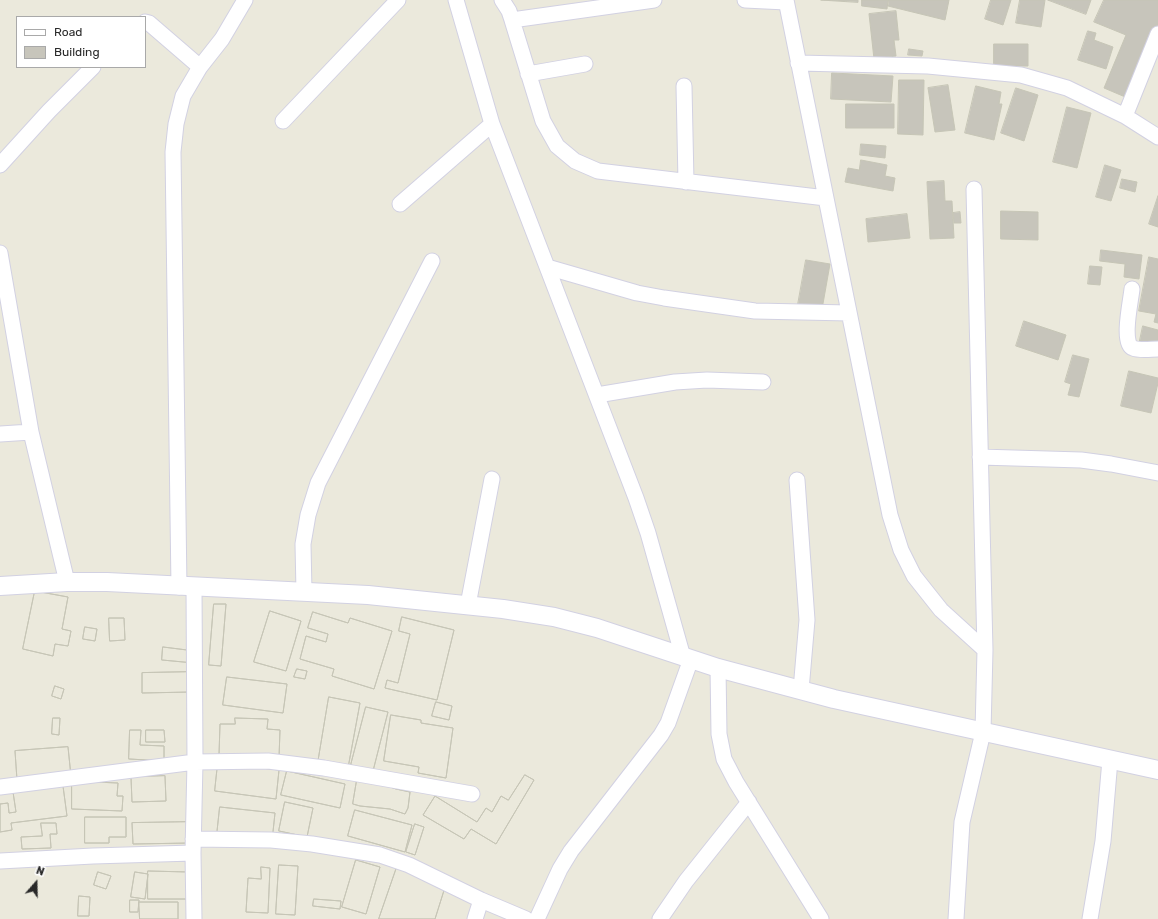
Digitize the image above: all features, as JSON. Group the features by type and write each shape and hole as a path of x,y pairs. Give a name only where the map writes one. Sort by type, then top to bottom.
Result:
{"street":[{"path":"194,919 193,846 195,762 186,587 172,152 176,124 183,96 200,67 222,39 244,0"},
{"path":"283,121 398,0"},
{"path":"456,0 492,124 636,498 687,658 668,723 661,735 571,851 560,869 537,919"},
{"path":"502,0 509,11 512,20 542,121 557,146 575,161 598,171 826,198"},
{"path":"512,20 654,0"},
{"path":"745,0 786,1 890,515 901,550 914,576 941,610 985,650"},
{"path":"146,22 149,23 200,67"},
{"path":"1125,116 1158,34"},
{"path":"798,63 928,66 1021,75 1067,88 1125,116 1158,137"},
{"path":"528,74 585,64"},
{"path":"0,165 49,111 92,68"},
{"path":"684,86 686,182"},
{"path":"400,204 492,124"},
{"path":"956,919 962,822 983,732 985,650 974,190"},
{"path":"0,253 31,432 67,582"},
{"path":"304,592 302,544 308,515 318,482 432,261"},
{"path":"547,267 637,293 664,298 755,311 849,313"},
{"path":"1132,289 1126,337 1128,345 1133,349 1158,349"},
{"path":"597,395 675,382 707,380 763,382"},
{"path":"0,434 31,432"},
{"path":"980,457 1081,460 1158,473"},
{"path":"468,605 492,479"},
{"path":"797,480 807,620 801,690"},
{"path":"0,586 67,582 107,582 368,595 503,609 554,617 597,628 718,668 801,690 1158,770"},
{"path":"718,668 719,734 724,759 748,802 821,919"},
{"path":"1090,919 1103,841 1110,760"},
{"path":"0,787 195,762 268,761 324,768 472,794"},
{"path":"660,919 686,881 748,802"},
{"path":"0,862 271,840 312,844 380,855 409,865 481,900 526,919"},
{"path":"475,919 481,900"}],"building":[{"path":"821,0 858,0 858,2"},
{"path":"862,0 888,0 887,9 862,6"},
{"path":"889,0 949,0 945,20 888,6"},
{"path":"991,0 1011,0 1003,25 985,19"},
{"path":"1020,0 1045,0 1041,27 1016,23"},
{"path":"1048,0 1091,0 1086,14"},
{"path":"1104,0 1158,0 1158,31 1130,99 1104,88 1126,35 1094,22"},
{"path":"896,11 899,40 894,40 896,56 874,59 869,14"},
{"path":"1088,31 1096,33 1094,40 1113,47 1106,69 1078,60"},
{"path":"994,44 1028,44 1028,66 994,66"},
{"path":"909,49 923,51 922,56 908,55"},
{"path":"832,73 893,76 891,102 831,99"},
{"path":"899,80 924,80 923,135 898,134"},
{"path":"948,85 955,130 935,132 928,88"},
{"path":"976,86 1001,92 999,104 1002,104 994,140 965,133"},
{"path":"1016,88 1038,95 1024,141 1001,133"},
{"path":"846,104 894,104 894,128 846,128"},
{"path":"1067,107 1091,113 1077,168 1053,162"},
{"path":"861,144 886,146 885,158 860,155"},
{"path":"861,160 887,165 885,176 895,178 893,191 845,182 848,168 859,170"},
{"path":"1105,165 1121,170 1111,201 1096,197"},
{"path":"1122,179 1137,182 1135,192 1120,188"},
{"path":"944,181 945,201 952,201 954,238 930,239 927,182"},
{"path":"1158,196 1158,227 1149,224"},
{"path":"1001,211 1038,212 1038,240 1001,239"},
{"path":"960,212 961,223 954,223 953,213"},
{"path":"907,214 910,238 868,242 866,219"},
{"path":"1101,250 1142,255 1139,279 1124,277 1125,264 1100,261"},
{"path":"1149,257 1158,259 1158,323 1154,322 1156,314 1139,311"},
{"path":"806,260 830,264 821,315 797,310"},
{"path":"1090,266 1102,267 1100,285 1088,284"},
{"path":"1024,321 1066,335 1058,360 1016,346"},
{"path":"1143,326 1158,330 1158,349 1139,345"},
{"path":"1073,355 1089,359 1079,397 1068,395 1071,384 1065,382"},
{"path":"1129,371 1158,378 1151,413 1121,406"},
{"path":"35,591 68,597 62,629 71,631 68,646 55,644 53,656 23,649"},
{"path":"35,591 68,597 62,629 71,631 68,646 55,644 53,656 23,649"},
{"path":"214,604 226,604 221,666 209,665"},
{"path":"214,604 226,604 221,666 209,665"},
{"path":"270,611 301,621 286,671 254,662"},
{"path":"270,611 301,621 286,671 254,662"},
{"path":"313,612 348,623 350,618 392,631 374,689 332,676 334,669 300,659 306,636 326,642 328,634 308,628"},
{"path":"313,612 348,623 350,618 392,631 374,689 332,676 334,669 300,659 306,636 326,642 328,634 308,628"},
{"path":"402,617 454,630 437,700 385,688 387,680 398,683 410,634 399,631"},
{"path":"402,617 454,630 437,700 385,688 387,680 398,683 410,634 399,631"},
{"path":"109,618 124,618 125,640 110,641"},
{"path":"109,618 124,618 125,640 110,641"},
{"path":"85,627 97,629 95,641 83,639"},
{"path":"85,627 97,629 95,641 83,639"},
{"path":"163,647 195,651 194,663 162,660"},
{"path":"163,647 195,651 194,663 162,660"},
{"path":"297,669 307,671 305,679 294,677"},
{"path":"297,669 307,671 305,679 294,677"},
{"path":"191,672 191,692 142,693 142,673"},
{"path":"191,672 191,692 142,693 142,673"},
{"path":"227,677 287,684 283,713 223,705"},
{"path":"227,677 287,684 283,713 223,705"},
{"path":"55,686 64,689 61,699 52,696"},
{"path":"55,686 64,689 61,699 52,696"},
{"path":"329,697 360,703 348,768 318,763"},
{"path":"329,697 360,703 348,768 318,763"},
{"path":"436,702 452,706 449,720 432,716"},
{"path":"436,702 452,706 449,720 432,716"},
{"path":"366,707 388,712 373,771 351,765"},
{"path":"366,707 388,712 373,771 351,765"},
{"path":"391,715 421,720 421,723 453,728 446,778 418,773 419,767 384,761"},
{"path":"391,715 421,720 421,723 453,728 446,778 418,773 419,767 384,761"},
{"path":"53,718 60,718 59,735 52,734"},
{"path":"53,718 60,718 59,735 52,734"},
{"path":"235,718 268,719 267,729 280,730 279,758 219,755 220,724 235,724"},
{"path":"235,718 268,719 267,729 280,730 279,758 219,755 220,724 235,724"},
{"path":"130,730 141,730 140,745 164,746 164,761 129,759"},
{"path":"130,730 141,730 140,745 164,746 164,761 129,759"},
{"path":"146,730 164,730 165,742 146,742"},
{"path":"146,730 164,730 165,742 146,742"},
{"path":"68,747 71,776 17,780 15,751"},
{"path":"68,747 71,776 17,780 15,751"},
{"path":"218,763 279,770 276,799 215,791"},
{"path":"218,763 279,770 276,799 215,791"},
{"path":"287,771 345,784 340,808 281,795"},
{"path":"287,771 345,784 340,808 281,795"},
{"path":"525,775 534,780 496,844 471,829 464,839 423,815 435,796 477,822 486,808 492,812 501,796 508,800"},
{"path":"525,775 534,780 496,844 471,829 464,839 423,815 435,796 477,822 486,808 492,812 501,796 508,800"},
{"path":"165,776 166,801 132,802 131,777"},
{"path":"165,776 166,801 132,802 131,777"},
{"path":"357,780 379,783 410,792 408,808 405,814 390,809 353,804"},
{"path":"357,780 379,783 410,792 408,808 405,814 390,809 353,804"},
{"path":"72,781 118,783 117,796 123,796 122,811 72,809"},
{"path":"72,781 118,783 117,796 123,796 122,811 72,809"},
{"path":"63,786 67,816 11,823 12,830 0,832 0,804 8,803 9,813 16,812 13,792"},
{"path":"63,786 67,816 11,823 12,830 0,832 0,804 8,803 9,813 16,812 13,792"},
{"path":"285,802 313,808 307,837 279,831"},
{"path":"285,802 313,808 307,837 279,831"},
{"path":"220,807 275,813 272,841 217,835"},
{"path":"220,807 275,813 272,841 217,835"},
{"path":"355,810 412,825 405,852 348,836"},
{"path":"355,810 412,825 405,852 348,836"},
{"path":"85,817 126,817 126,837 109,837 109,843 85,843"},
{"path":"85,817 126,817 126,837 109,837 109,843 85,843"},
{"path":"190,822 191,843 133,844 132,823"},
{"path":"190,822 191,843 133,844 132,823"},
{"path":"41,823 56,823 57,834 50,834 51,848 22,849 21,837 42,836"},
{"path":"41,823 56,823 57,834 50,834 51,848 22,849 21,837 42,836"},
{"path":"415,824 424,827 415,855 406,852"},
{"path":"415,824 424,827 415,855 406,852"},
{"path":"356,860 380,867 366,914 342,907"},
{"path":"356,860 380,867 366,914 342,907"},
{"path":"279,865 298,866 295,915 276,914"},
{"path":"279,865 298,866 295,915 276,914"},
{"path":"261,867 270,868 268,913 246,912 248,878 261,879"},
{"path":"261,867 270,868 268,913 246,912 248,878 261,879"},
{"path":"397,867 446,884 435,919 379,919"},
{"path":"397,867 446,884 435,919 379,919"},
{"path":"148,871 189,872 189,899 148,899"},
{"path":"148,871 189,872 189,899 148,899"},
{"path":"98,872 111,876 106,889 94,885"},
{"path":"98,872 111,876 106,889 94,885"},
{"path":"135,872 148,874 145,899 131,897"},
{"path":"135,872 148,874 145,899 131,897"},
{"path":"79,896 90,897 89,916 78,916"},
{"path":"79,896 90,897 89,916 78,916"},
{"path":"314,899 341,901 340,909 313,906"},
{"path":"314,899 341,901 340,909 313,906"},
{"path":"130,900 139,900 138,912 130,912"},
{"path":"130,900 139,900 138,912 130,912"},
{"path":"139,902 178,902 178,919 140,919"},
{"path":"139,902 178,902 178,919 140,919"}]}
